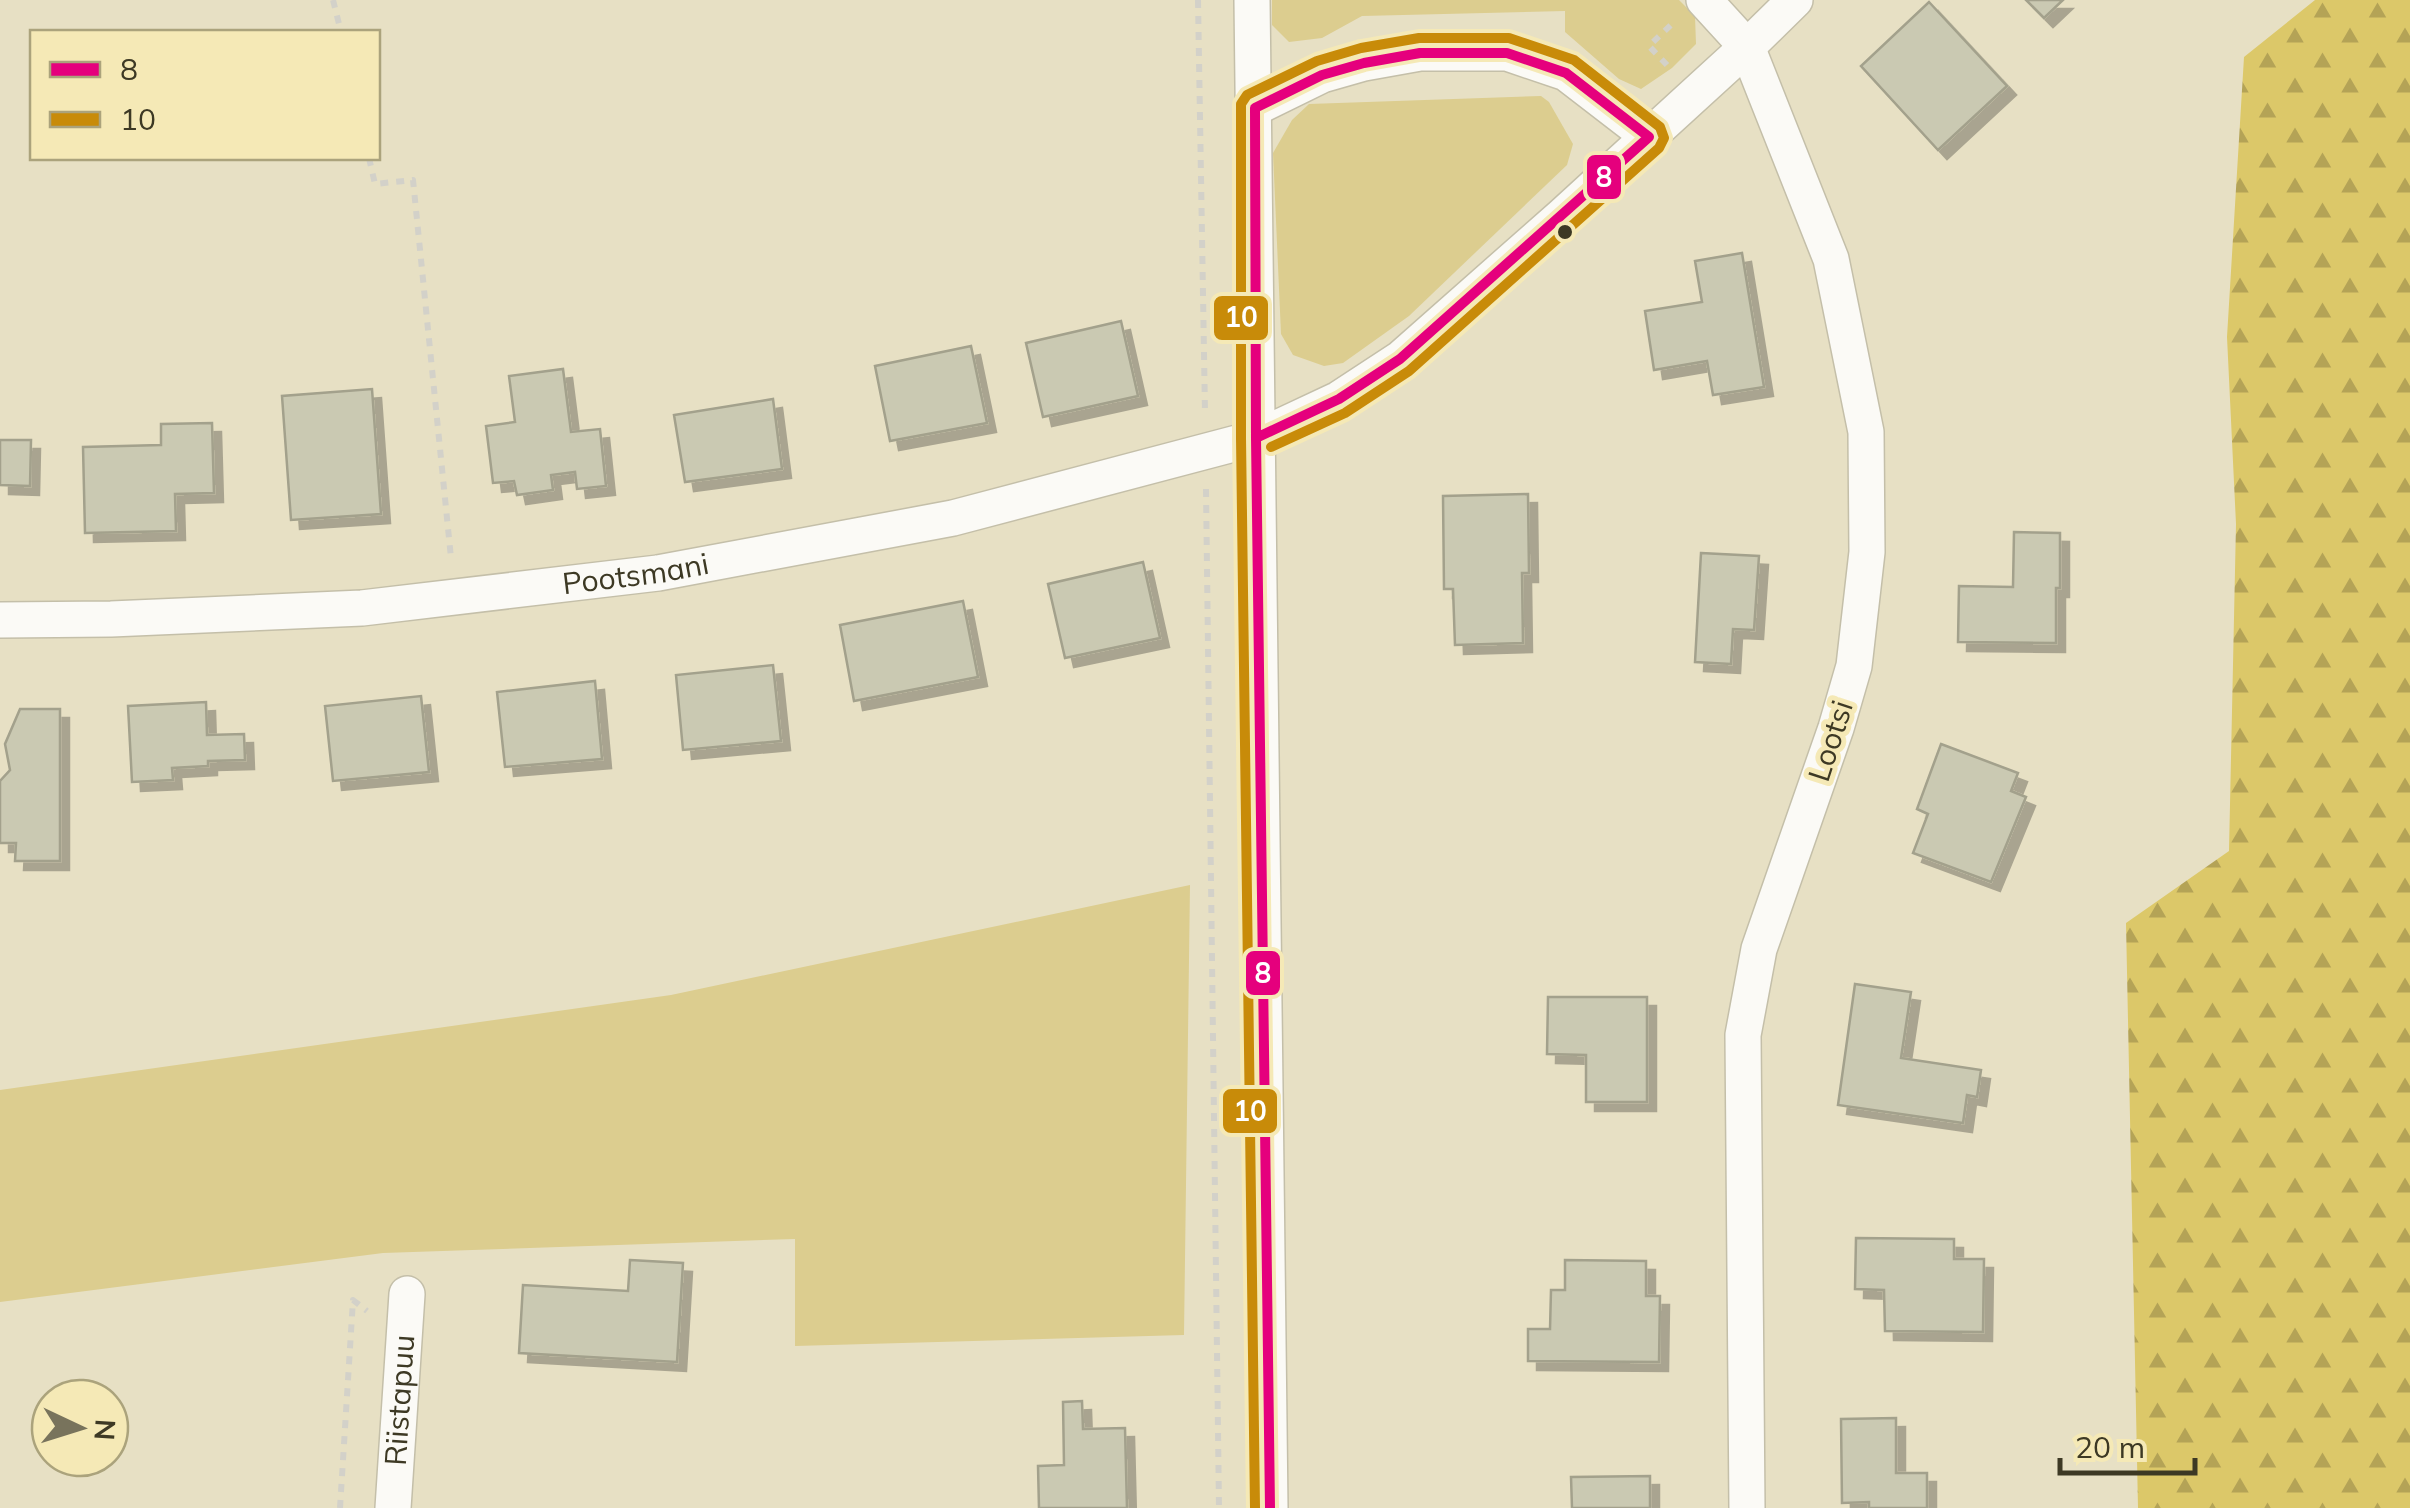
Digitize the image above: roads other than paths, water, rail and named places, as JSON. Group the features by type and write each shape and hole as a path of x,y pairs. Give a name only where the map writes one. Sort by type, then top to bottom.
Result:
{"street":[{"path":"1252,0 1270,1508"},
{"name":"Lootsi","path":"1704,0 1747,47 1830,260 1866,432 1868,552 1854,666 1759,949 1743,1035 1746,1508"},
{"name":"Pootsmani","path":"0,620 362,608 658,573 954,518 1256,438 1338,399 1400,358 1795,0"},
{"path":"1255,108 1322,75 1364,63 1420,54 1508,53 1566,73 1648,137"},
{"name":"Riistapuu","path":"393,1508 407,1294"}]}
